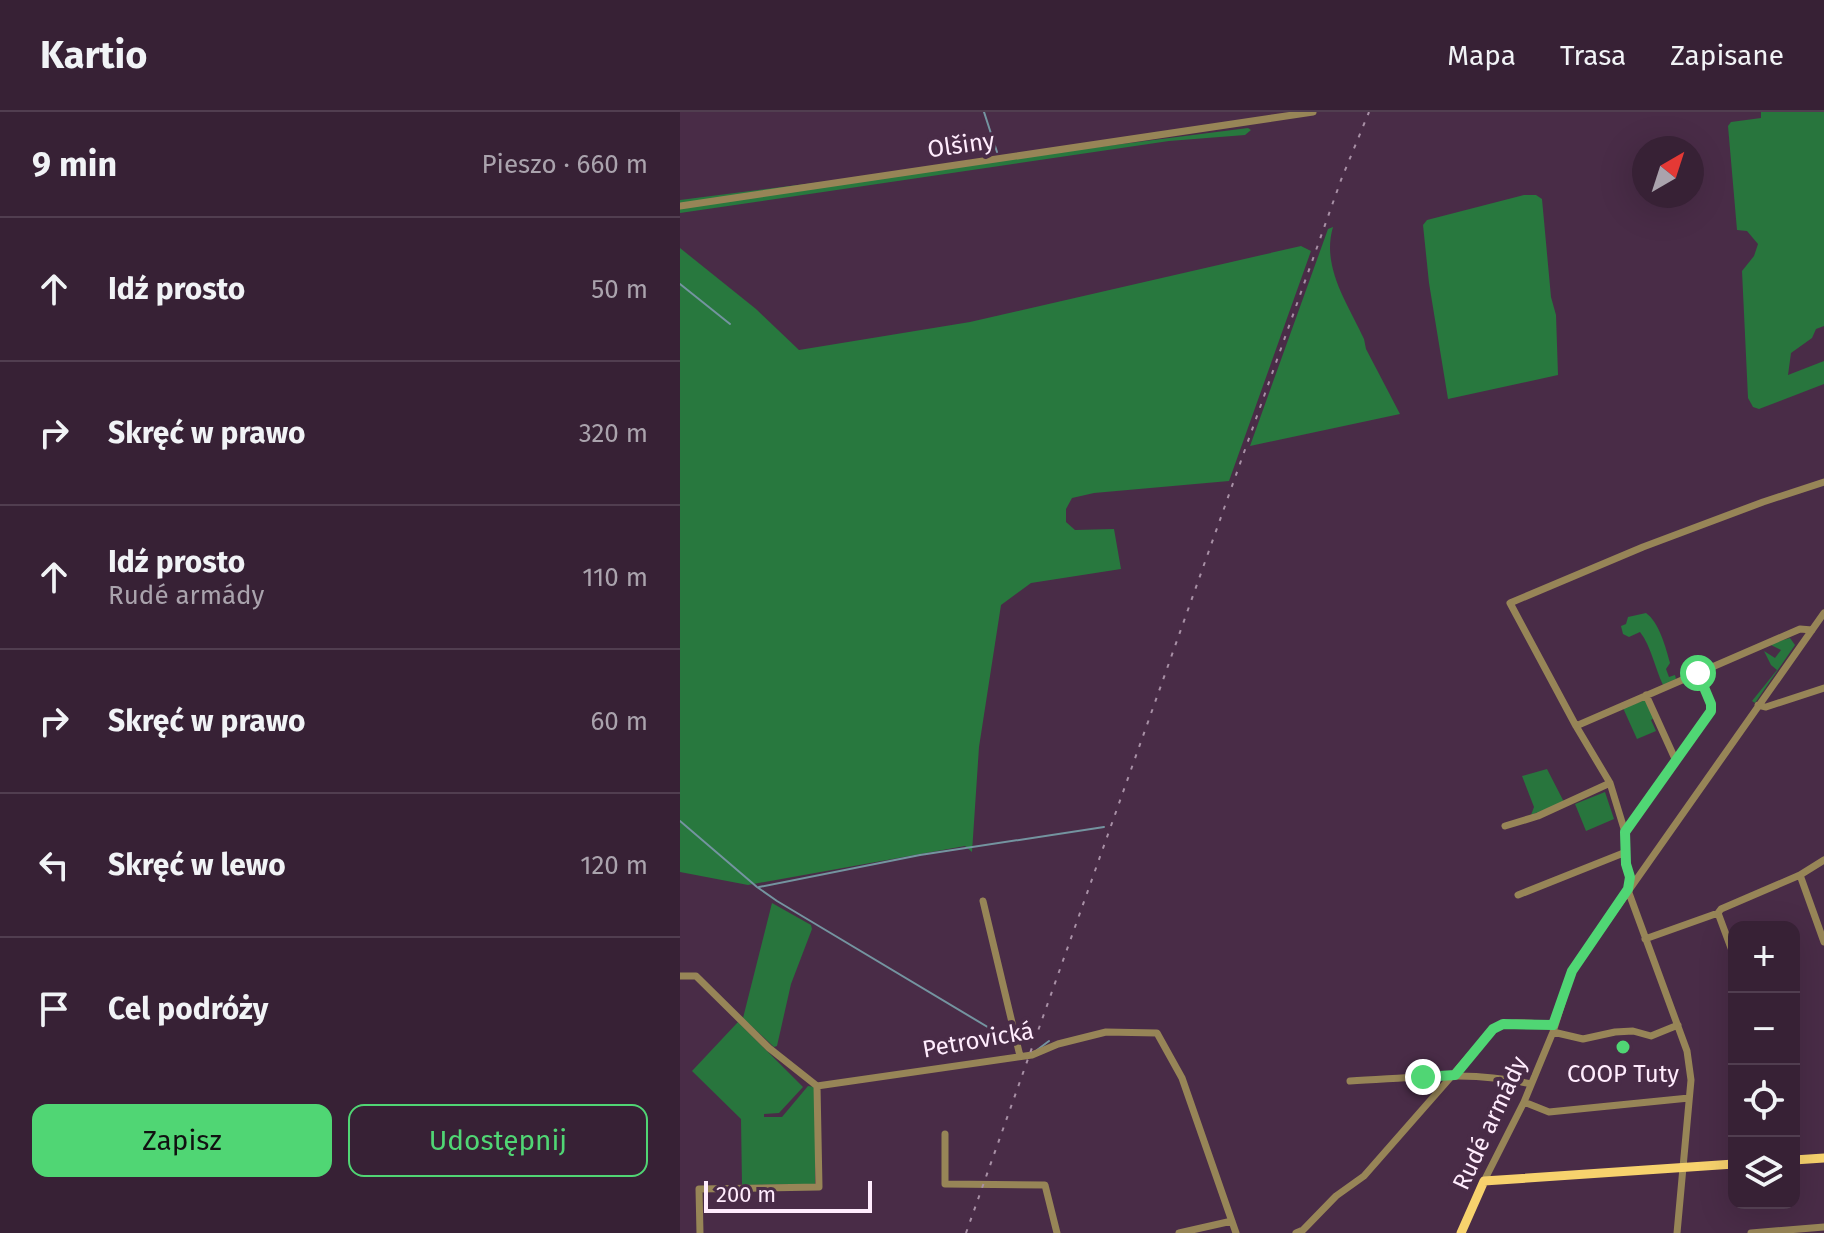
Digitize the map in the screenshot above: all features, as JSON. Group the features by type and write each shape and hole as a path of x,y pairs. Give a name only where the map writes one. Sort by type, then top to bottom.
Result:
{"main road":[{"path":"1800,1160 1824,1158"},
{"path":"1484,1181 1728,1164"},
{"name":"Rudé armády","path":"1461,1233 1484,1181"}],"street":[{"name":"Olšiny","path":"680,206 1313,112"},
{"path":"1677,1233 1691,1080 1687,1051 1628,889 1630,877 1626,864 1625,832 1610,783 1510,603 1643,547 1824,482"},
{"name":"Rudé armády","path":"1484,1181 1524,1102 1572,971 1824,613"},
{"path":"1576,726 1800,629 1812,630"},
{"path":"1625,832 1711,711 1698,673"},
{"path":"1758,705 1766,707 1824,688"},
{"path":"1646,695 1676,761"},
{"path":"1505,826 1538,816 1610,783"},
{"path":"1518,895 1626,852"},
{"path":"1645,939 1718,913 1800,875 1824,860"},
{"path":"1800,875 1824,942"},
{"path":"983,901 1020,1056"},
{"path":"1718,913 1728,940"},
{"path":"680,976 696,976 769,1048 817,1086 819,1187 699,1189 700,1233"},
{"path":"1296,1233 1303,1230 1336,1196 1364,1176 1493,1029 1503,1024 1553,1029 1583,1039 1633,1031 1651,1036 1678,1025"},
{"name":"Petrovická","path":"817,1086 1032,1055 1058,1044 1106,1032 1157,1033 1182,1078 1236,1233"},
{"path":"1350,1081 1455,1075 1488,1076 1531,1084"},
{"path":"1524,1102 1549,1112 1689,1098"},
{"path":"945,1134 945,1184 1045,1185 1057,1233"},
{"path":"1179,1233 1232,1221"},
{"path":"1751,1233 1824,1227"}],"green space":[{"path":"1761,112 1824,112 1824,326 1816,329 1812,338 1791,353 1788,375 1824,361 1824,384 1759,409 1753,407 1748,398 1742,271 1754,256 1758,244 1747,231 1737,230 1728,126 1731,122 1761,118"},
{"path":"1251,130 1245,135 1169,141 680,213 680,200"},
{"path":"1524,195 1536,195 1542,199 1551,297 1556,315 1558,375 1448,399 1423,225 1427,220"},
{"path":"1333,227 1331,256 1338,285 1366,349 1400,414 1250,446 1328,229"},
{"path":"1301,246 1311,251 1229,481 1094,493 1072,498 1066,509 1066,522 1075,530 1114,529 1121,569 1031,583 1001,605 979,747 972,852 965,846 748,885 680,872 680,248 756,309 799,350 970,322"},
{"path":"1646,613 1655,622 1664,643 1670,663 1666,669 1669,677 1675,675 1676,679 1663,685 1640,632 1629,637 1623,634 1621,626 1626,624 1628,617"},
{"path":"1790,638 1795,645 1755,703 1752,701 1777,670 1764,651 1775,658 1781,650 1769,644"},
{"path":"1645,700 1654,718 1651,720 1656,731 1637,739 1623,708"},
{"path":"1547,769 1564,802 1531,815 1534,807 1522,776"},
{"path":"1605,792 1614,819 1586,831 1575,804"},
{"path":"772,903 811,925 812,929 791,984 777,1046 774,1047 743,1018"},
{"path":"738,1022 803,1087 779,1113 764,1114 764,1117 782,1117 808,1086 815,1087 815,1184 742,1185 741,1119 692,1071"}],"waterway":[{"path":"984,112 997,152"},
{"path":"680,284 730,324"},
{"path":"680,821 777,901 1011,1041"},
{"path":"759,887 920,855 1104,827"},
{"path":"1037,1050 1049,1041"}],"railway":[{"path":"966,1233 1341,180 1369,112"}],"place":[{"name":"COOP Tuty","path":"1623,1047"}],"route":[{"path":"1423,1077 1455,1075 1493,1029 1503,1024 1553,1025 1572,971 1628,889 1630,877 1626,864 1625,832 1711,711 1698,673"}]}
